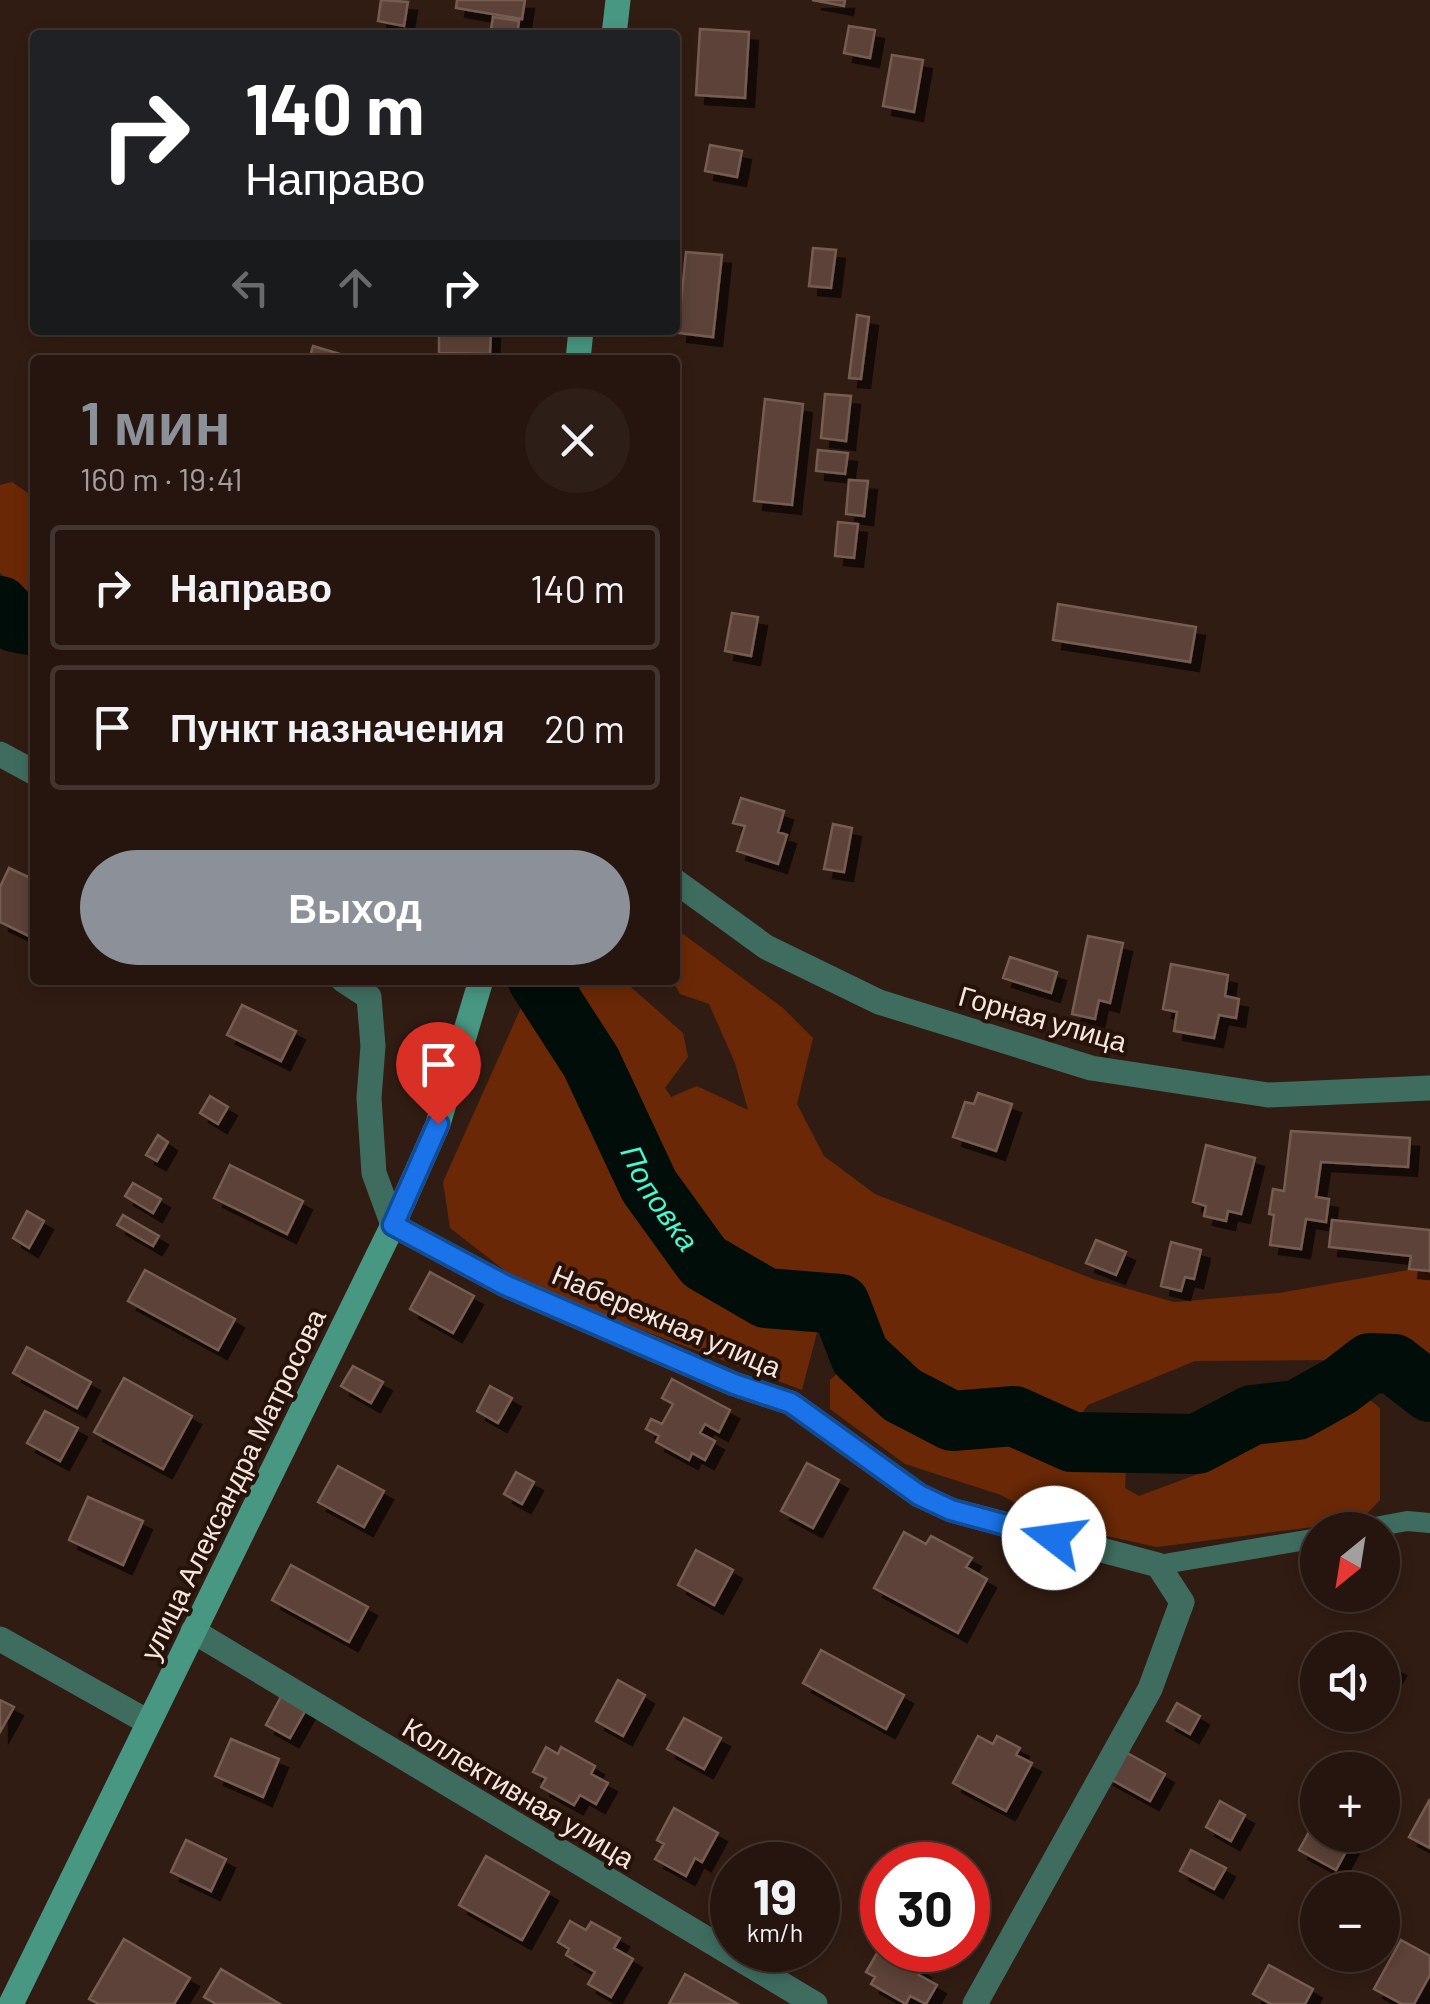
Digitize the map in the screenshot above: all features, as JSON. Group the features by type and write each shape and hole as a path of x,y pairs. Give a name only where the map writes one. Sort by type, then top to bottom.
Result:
{"main road":[{"path":"615,30 618,0"},
{"name":"улица Александра Матросова","path":"10,2004 393,1225 438,1124 480,985"}],"street":[{"path":"0,754 30,770"},
{"name":"Горная улица","path":"680,885 766,947 878,1002 1091,1068 1268,1096 1430,1088"},
{"path":"351,985 369,997 374,1046 370,1098 374,1173 393,1225"},
{"name":"Набережная улица","path":"393,1225 505,1285 734,1384 791,1403 919,1495 951,1510 1158,1565"},
{"path":"975,2004 1150,1690 1182,1602 1158,1565"},
{"name":"Коллективная улица","path":"193,1631 815,2004"},
{"path":"0,1640 148,1722"}],"lane":[{"path":"1400,1522 1430,1523"},
{"path":"1158,1565 1300,1541"}],"shaded area":[{"path":"12,482 30,495 30,588 22,594 0,573 0,485"},
{"path":"680,932 783,1008 813,1038 797,1104 824,1156 875,1194 1093,1279 1174,1302 1279,1293 1430,1266 1430,1368 1330,1360 1195,1361 1088,1405 1070,1429 1078,1448 1126,1461 1125,1488 1139,1496 1214,1468 1240,1438 1355,1388 1380,1408 1380,1500 1369,1512 1300,1512 1300,1529 1157,1547 1056,1525 1001,1495 905,1464 830,1409 830,1380 846,1366 870,1358 872,1339 836,1299 756,1278 743,1286 744,1307 766,1319 805,1316 819,1325 802,1390 526,1287 450,1228 443,1182 528,992 545,985 565,985 576,990 584,985 629,985 683,1033 688,1057 665,1088 671,1097 697,1086 748,1110 735,1063 709,1004 680,994 675,985 680,985"}],"building":[{"path":"381,0 408,2 404,26 378,21"},
{"path":"457,0 525,0 522,19 456,8"},
{"path":"812,0 845,0 844,6"},
{"path":"493,17 519,21 518,30 491,30"},
{"path":"849,26 875,30 870,58 844,53"},
{"path":"700,29 749,32 745,98 696,95"},
{"path":"892,55 923,60 914,112 883,106"},
{"path":"710,145 742,151 737,177 705,171"},
{"path":"813,248 836,250 831,288 809,286"},
{"path":"686,252 722,255 713,337 680,333"},
{"path":"857,315 869,317 861,379 849,378"},
{"path":"439,335 491,335 490,354 439,353"},
{"path":"313,346 343,355 310,355"},
{"path":"825,394 851,396 846,441 821,438"},
{"path":"765,399 803,404 792,505 754,501"},
{"path":"818,450 848,453 845,474 816,471"},
{"path":"849,480 868,481 864,516 846,514"},
{"path":"838,522 858,524 854,558 835,556"},
{"path":"1058,604 1196,627 1190,662 1053,640"},
{"path":"732,613 758,617 751,656 725,651"},
{"path":"741,798 784,811 778,832 787,835 778,864 737,851 745,826 733,823"},
{"path":"833,824 852,828 844,872 824,869"},
{"path":"9,868 30,878 29,936 0,922 0,887"},
{"path":"1088,936 1123,943 1110,1003 1099,1000 1095,1019 1072,1014"},
{"path":"1010,957 1057,972 1051,993 1003,978"},
{"path":"1171,964 1228,975 1225,996 1239,999 1236,1018 1219,1015 1214,1038 1174,1031 1177,1012 1163,1009"},
{"path":"242,1005 296,1031 281,1061 227,1035"},
{"path":"978,1093 1012,1104 996,1151 953,1137 965,1102 974,1104"},
{"path":"210,1096 228,1107 218,1124 200,1113"},
{"path":"1291,1131 1410,1138 1408,1167 1321,1162 1316,1197 1329,1199 1326,1222 1306,1219 1301,1249 1270,1245 1273,1189 1284,1191"},
{"path":"158,1135 168,1142 157,1161 146,1155"},
{"path":"1206,1145 1255,1158 1241,1214 1228,1211 1226,1221 1204,1216 1206,1206 1193,1202"},
{"path":"230,1165 303,1201 287,1234 214,1198"},
{"path":"133,1183 161,1199 153,1213 125,1196"},
{"path":"27,1211 44,1221 29,1248 13,1238"},
{"path":"123,1215 159,1236 153,1246 117,1225"},
{"path":"1332,1220 1430,1230 1430,1271 1409,1269 1411,1256 1329,1247"},
{"path":"1096,1240 1126,1252 1116,1275 1086,1263"},
{"path":"1171,1242 1201,1250 1194,1279 1185,1277 1181,1291 1161,1286"},
{"path":"145,1270 235,1319 218,1350 128,1301"},
{"path":"430,1272 474,1296 453,1333 410,1309"},
{"path":"27,1347 91,1382 77,1408 13,1373"},
{"path":"353,1366 383,1382 371,1403 341,1386"},
{"path":"124,1378 192,1416 163,1469 94,1432"},
{"path":"672,1379 730,1410 719,1432 705,1424 700,1433 715,1441 705,1460 692,1453 689,1460 656,1442 659,1436 646,1429 651,1419 662,1424 673,1404 662,1398"},
{"path":"490,1386 512,1398 498,1423 477,1411"},
{"path":"45,1411 78,1428 60,1461 27,1443"},
{"path":"807,1463 839,1480 813,1528 781,1511"},
{"path":"338,1466 384,1491 364,1527 318,1502"},
{"path":"516,1472 534,1482 522,1504 504,1494"},
{"path":"88,1497 143,1521 123,1565 69,1540"},
{"path":"904,1532 926,1544 931,1536 972,1558 966,1567 987,1579 958,1633 874,1588"},
{"path":"696,1550 733,1570 714,1605 678,1585"},
{"path":"291,1565 368,1607 349,1642 272,1600"},
{"path":"821,1650 904,1695 886,1729 803,1683"},
{"path":"618,1680 645,1695 623,1736 596,1721"},
{"path":"284,1691 309,1704 290,1738 266,1725"},
{"path":"0,1700 14,1707 0,1732"},
{"path":"1177,1703 1200,1716 1190,1734 1167,1721"},
{"path":"684,1718 721,1738 704,1769 667,1749"},
{"path":"978,1736 993,1744 997,1736 1020,1748 1016,1755 1032,1763 1006,1811 953,1783"},
{"path":"231,1739 279,1759 263,1797 215,1776"},
{"path":"546,1747 558,1754 561,1747 595,1766 591,1774 608,1783 596,1804 580,1795 574,1805 541,1787 546,1778 533,1772"},
{"path":"1120,1749 1165,1774 1150,1801 1105,1776"},
{"path":"1430,1799 1430,1848 1409,1837"},
{"path":"1220,1801 1245,1815 1231,1841 1206,1827"},
{"path":"674,1808 718,1833 702,1862 695,1858 686,1876 655,1859 664,1844 657,1840"},
{"path":"186,1840 226,1859 211,1891 171,1872"},
{"path":"1191,1850 1226,1868 1214,1889 1180,1871"},
{"path":"1303,1852 1346,1852 1336,1870"},
{"path":"486,1856 549,1892 522,1940 459,1905"},
{"path":"570,1921 586,1930 591,1922 620,1938 614,1948 633,1959 611,1997 588,1984 595,1972 566,1955 569,1949 558,1942"},
{"path":"124,1939 190,1978 174,2004 99,2004 89,1999"},
{"path":"1400,1942 1430,1956 1430,1975 1414,2004 1402,2004 1374,1989 1383,1972 1400,1972"},
{"path":"1269,1965 1313,1989 1305,2004 1271,2004 1253,1994"},
{"path":"221,1969 280,2004 216,2004 204,1997"},
{"path":"866,1972 920,1972 919,1975 937,1985 926,2004 910,1996 906,2004 871,1984 875,1977"},
{"path":"685,1974 738,2004 669,2004"}],"waterway":[{"name":"Поповка","path":"0,606 14,622 30,625"},
{"name":"Поповка","path":"541,985 591,1062 649,1186 704,1262 766,1298 840,1304 860,1356 902,1395 952,1421 1014,1416 1072,1442 1197,1444 1252,1415 1297,1410 1340,1386 1370,1363 1394,1364 1430,1392"}],"route":[{"path":"438,1124 393,1225 505,1285 734,1384 791,1403 919,1495 951,1510 1054,1538"}]}
